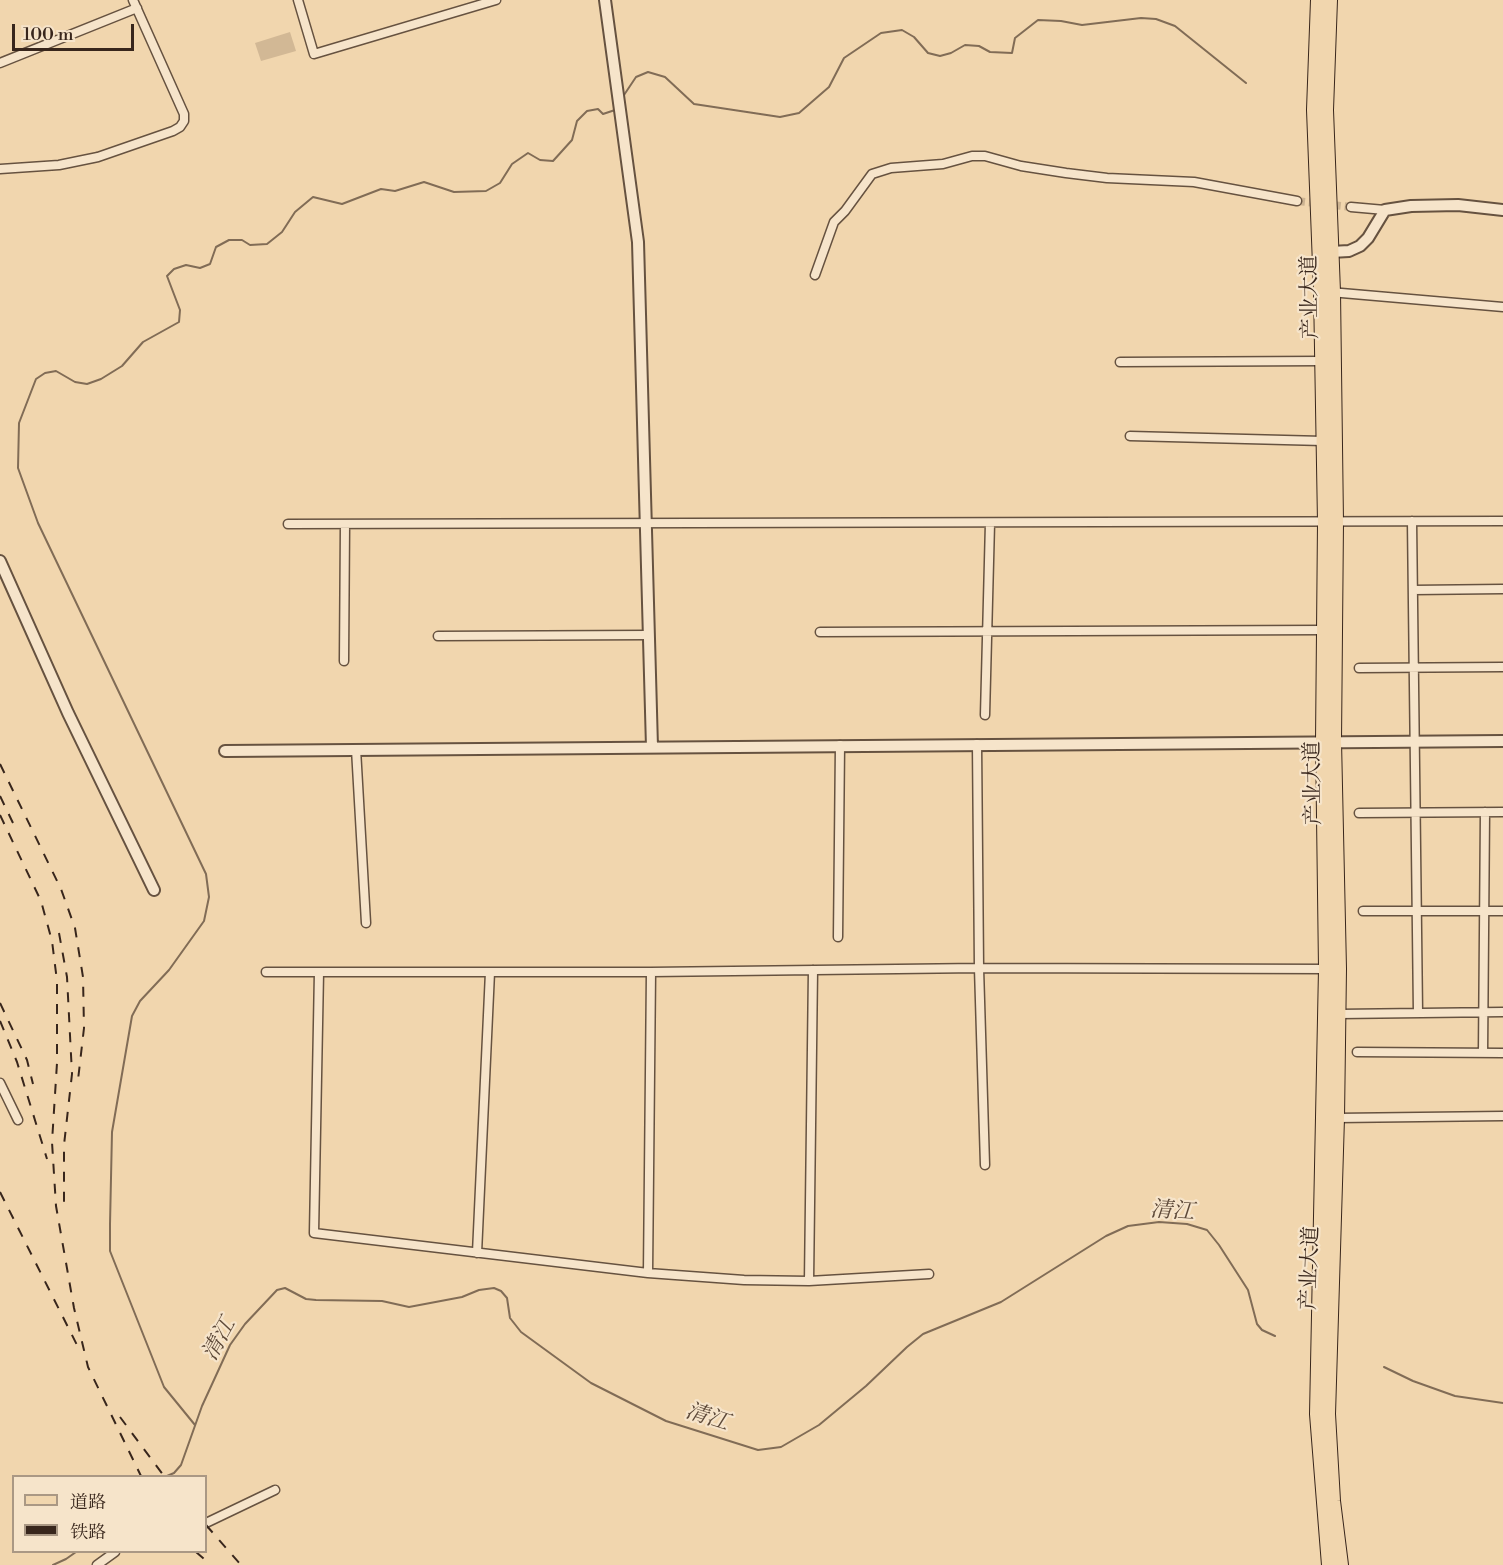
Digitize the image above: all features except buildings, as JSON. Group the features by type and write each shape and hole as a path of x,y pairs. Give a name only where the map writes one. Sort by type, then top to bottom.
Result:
{"main road":[{"name":"产业大道","path":"1318,0 1314,110 1327,291 1332,969 1317,1414 1329,1565"},
{"name":"产业大道","path":"1329,741 1324,630 1330,522 1323,441 1322,361 1331,252 1326,110 1330,0"},
{"name":"产业大道","path":"1332,969 1338,1014 1328,1414 1333,1501 1341,1565"}],"street":[{"path":"298,0 314,54 496,0"},
{"path":"605,0 638,242 652,747"},
{"path":"0,63 135,4 184,114 184,121 173,131 98,157 58,165 0,169"},
{"path":"815,275 834,222 872,174 891,168 943,164 972,156 985,156 1021,166 1066,173 1107,178 1194,182 1297,201"},
{"path":"1351,207 1385,210 1411,206 1458,205 1503,210"},
{"path":"1331,252 1349,251 1360,246 1368,238 1385,210"},
{"path":"1327,291 1503,307"},
{"path":"1120,362 1322,361"},
{"path":"1131,436 1323,441"},
{"path":"1412,521 1418,1013"},
{"path":"288,524 1503,521"},
{"path":"985,716 990,523"},
{"path":"344,661 345,524"},
{"path":"0,561 68,713 154,890"},
{"path":"1413,590 1503,589"},
{"path":"820,632 1324,630"},
{"path":"438,636 649,635"},
{"path":"1359,668 1503,668"},
{"path":"225,751 1503,741"},
{"path":"977,744 979,968 985,1165"},
{"path":"838,937 840,745"},
{"path":"356,749 366,923"},
{"path":"1483,1053 1485,812"},
{"path":"1359,813 1503,812"},
{"path":"1363,911 1503,911"},
{"path":"266,972 651,972 979,968 1332,969"},
{"path":"809,1281 813,970"},
{"path":"318,972 314,1233 648,1273 744,1280 809,1281 928,1274"},
{"path":"477,1253 490,972"},
{"path":"648,1273 651,972"},
{"path":"1338,1014 1503,1012"},
{"path":"1357,1052 1503,1053"},
{"path":"0,1083 18,1120"},
{"path":"1337,1118 1503,1116"},
{"path":"207,1523 274,1490"},
{"path":"97,1565 112,1553"}],"shaded area":[{"path":"290,32 296,51 261,61 255,43"}],"waterway":[{"path":"622,98 636,77 648,72 665,77 694,104 780,117 799,113 829,87 844,58 881,33 902,30 914,37 928,53 940,56 965,45 979,46 990,52 1012,53 1015,38 1038,20 1082,25 1141,18 1156,19 1175,26 1246,83"},
{"path":"195,1425 164,1387 110,1251 110,1224 112,1132 132,1016 140,1001 169,970 204,921 209,897 206,874 38,523 18,468 19,423 36,379 45,373 56,371 75,382 87,384 101,379 122,366 143,342 179,322 180,310 167,276 174,269 186,265 200,268 210,264 216,247 229,240 242,240 250,245 267,244 282,232 295,212 313,197 342,204 381,189 395,191 424,182 454,192 486,191 500,183 512,164 528,153 540,160 553,161 572,140 577,121 587,111 598,109 603,114 615,110"},
{"name":"清江","path":"169,1475 181,1465 202,1406 230,1345 245,1324 277,1290 285,1288 306,1299 382,1301 409,1307 462,1297 479,1290 494,1288 501,1291 507,1298 510,1318 521,1332 591,1383 666,1421 758,1450 781,1447 819,1425 923,1334 1001,1302 1106,1236 1128,1226 1159,1222 1187,1224 1207,1230 1248,1290 1257,1324 1262,1330 1275,1336"},
{"name":"清江","path":"1384,1367 1413,1381 1455,1396 1503,1403"},
{"name":"清江","path":"53,1565 75,1553"}],"tunnel":[{"path":"1297,201 1351,207"}],"railway":[{"path":"0,764 61,889 75,928 83,977 84,1028 78,1080"},
{"path":"0,796 13,823"},
{"path":"0,815 41,901 52,941 57,981 57,1063 52,1142 56,1206 74,1308 88,1367 141,1475"},
{"path":"59,933 67,977 72,1074 64,1145 64,1204"},
{"path":"0,1003 27,1060 33,1084"},
{"path":"0,1021 17,1062 47,1159"},
{"path":"0,1192 77,1345"},
{"path":"120,1417 163,1475"},
{"path":"207,1526 241,1565"},
{"path":"197,1553 211,1565"}]}
